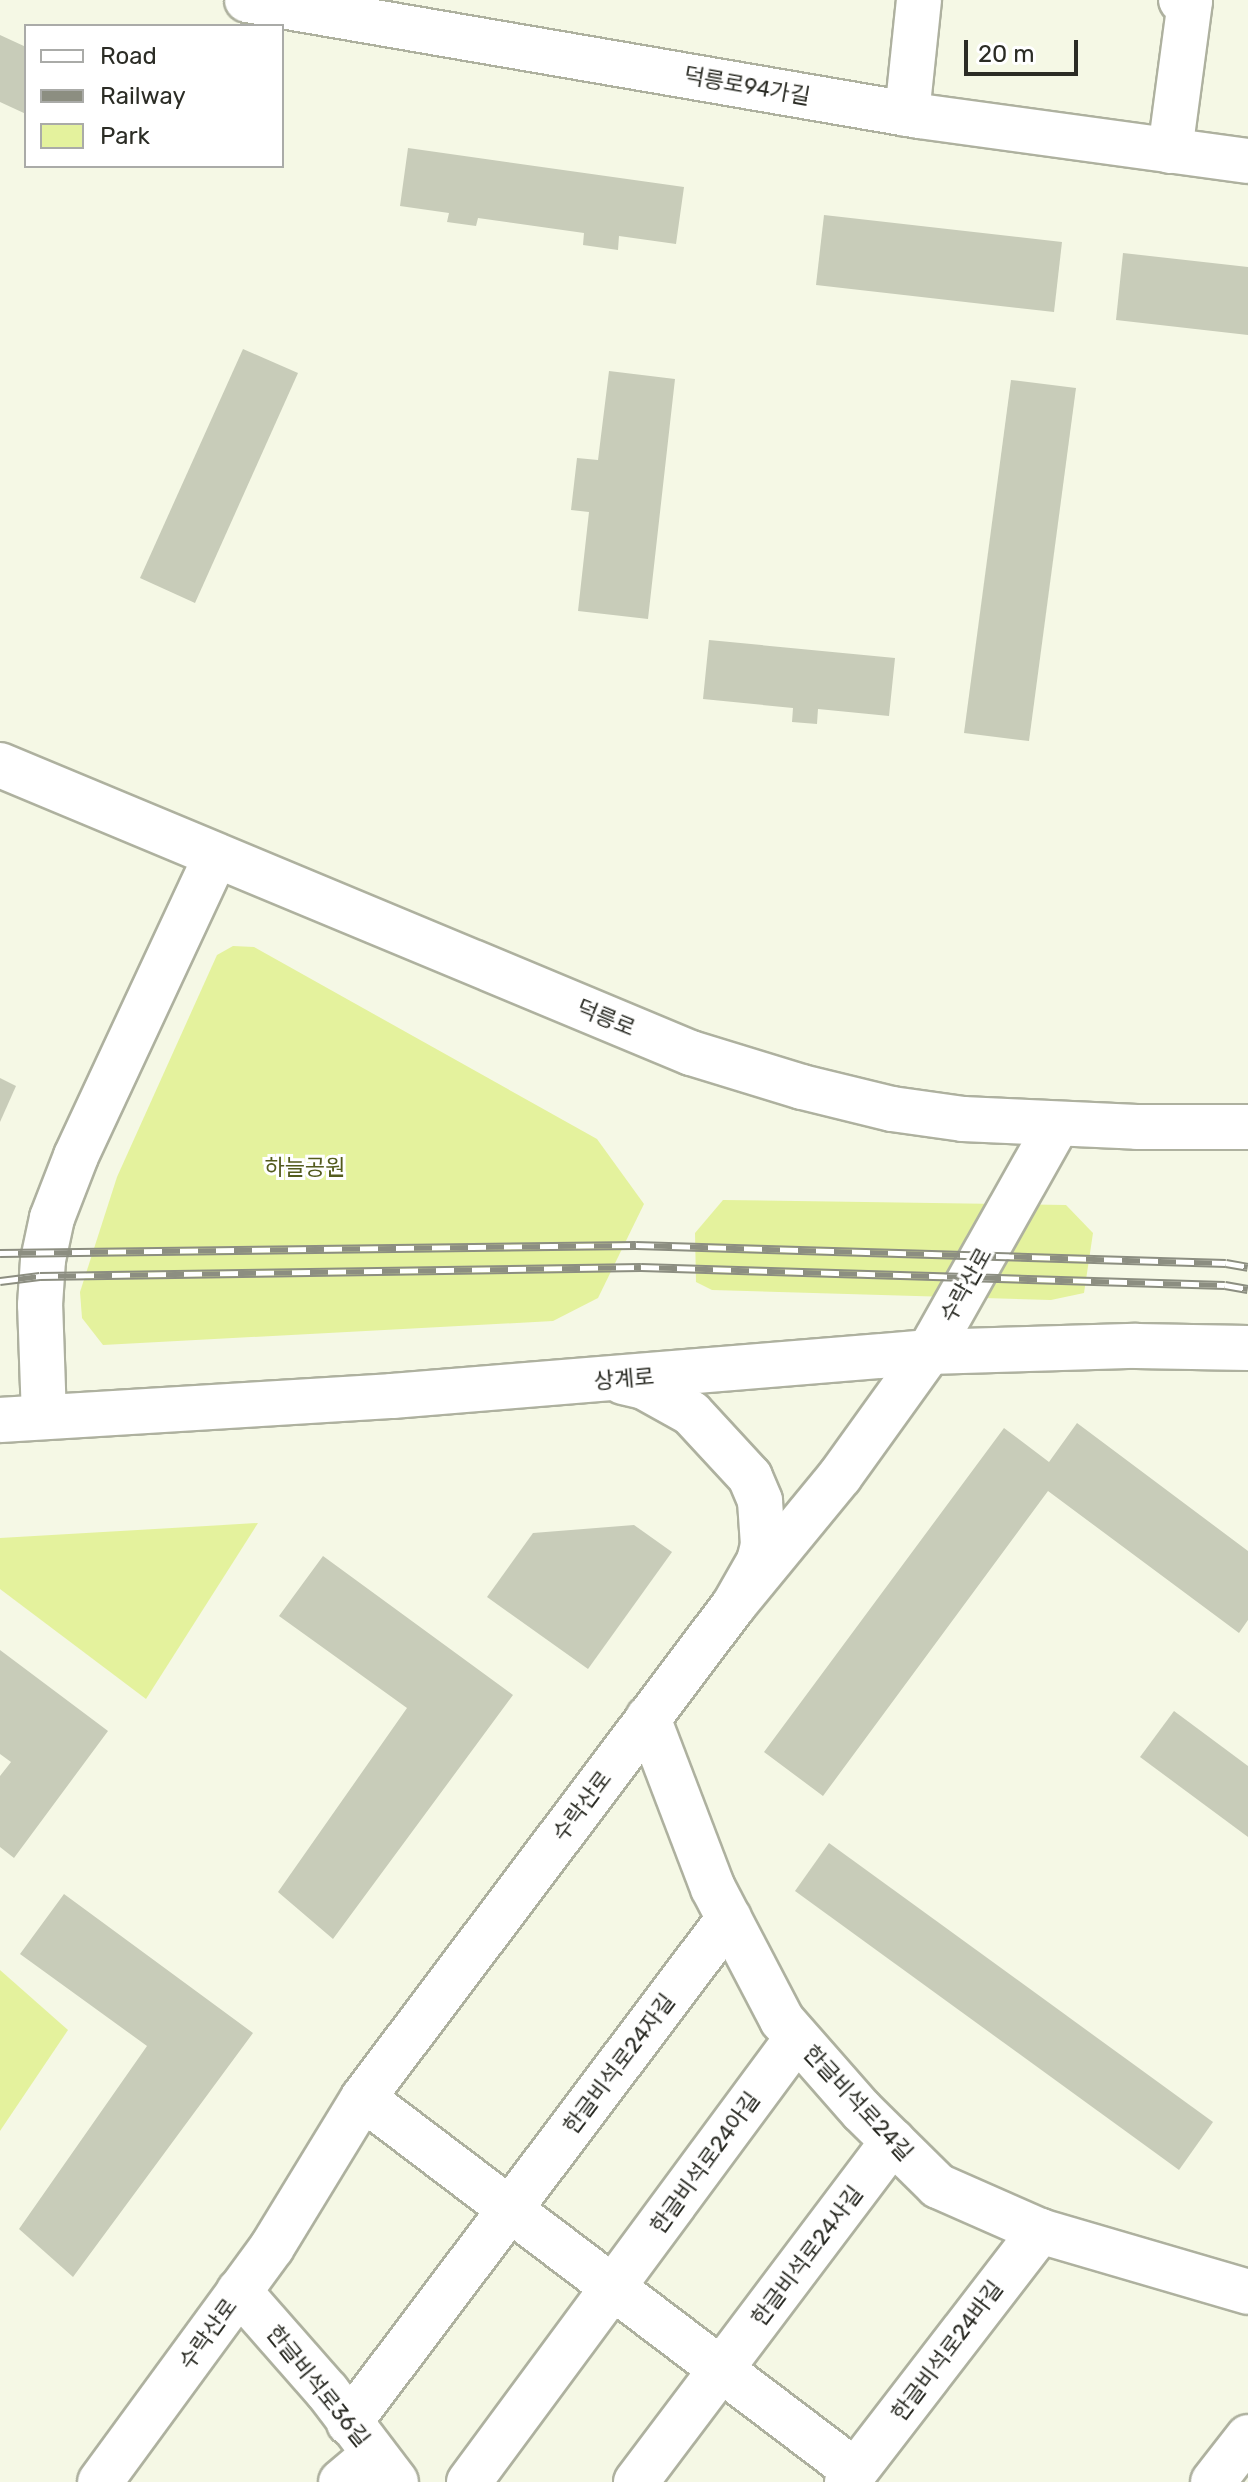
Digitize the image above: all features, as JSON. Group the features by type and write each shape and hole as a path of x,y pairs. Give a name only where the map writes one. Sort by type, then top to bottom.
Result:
{"street":[{"name":"덕릉로94가길","path":"247,0 907,114 1248,161"},
{"path":"907,114 919,0"},
{"path":"1170,151 1190,1 1181,0"},
{"name":"덕릉로","path":"0,765 691,1053 802,1087 892,1109 963,1119 1057,1125 1248,1127"},
{"path":"44,1417 40,1305 43,1260 52,1218 76,1156 216,856"},
{"name":"수락산로","path":"100,2482 272,2247 363,2098 734,1605 840,1476 929,1352 1057,1125"},
{"name":"상계로","path":"0,1420 613,1380 929,1352 1136,1346 1248,1348"},
{"path":"613,1380 644,1387 691,1413 750,1477 760,1501 763,1545 759,1561 734,1605"},
{"name":"한글비석로24길","path":"648,1718 713,1888 782,2020 938,2186 1040,2231 1248,2292"},
{"name":"한글비석로24자길","path":"365,2460 509,2210 729,1918"},
{"name":"한글비석로24아길","path":"469,2482 797,2038"},
{"path":"363,2098 721,2370"},
{"name":"한글비석로24사길","path":"636,2482 893,2141"},
{"name":"한글비석로24바길","path":"721,2370 851,2477 1040,2231"},
{"name":"한글비석로36길","path":"239,2291 327,2391 365,2460"},
{"path":"1213,2482 1248,2437"}],"green space":[{"name":"하늘공원","path":"233,946 254,947 597,1139 644,1204 598,1298 553,1321 103,1345 82,1318 80,1292 117,1177 217,955"},
{"path":"723,1200 1066,1205 1093,1233 1084,1293 1051,1300 712,1290 696,1282 695,1233"},
{"path":"258,1523 146,1699 0,1589 0,1538"},
{"path":"0,1970 68,2030 0,2131"}],"building":[{"path":"0,35 24,46 24,113 0,102"},
{"path":"408,148 684,187 676,244 619,236 618,250 583,245 584,233 478,218 476,226 447,222 449,213 400,206"},
{"path":"824,215 1062,242 1054,312 816,285"},
{"path":"1123,253 1248,267 1248,335 1116,320"},
{"path":"243,349 298,373 195,603 140,578"},
{"path":"609,371 675,379 648,619 578,611 589,512 571,510 577,458 598,460"},
{"path":"1011,380 1076,388 1029,741 964,733"},
{"path":"709,640 895,658 889,716 818,709 817,724 792,722 793,708 703,699"},
{"path":"0,1078 16,1086 0,1122"},
{"path":"1077,1423 1248,1551 1248,1620 1239,1633 1048,1491 823,1796 764,1752 1004,1428 1049,1462"},
{"path":"634,1525 672,1552 588,1669 487,1597 533,1533"},
{"path":"323,1556 513,1695 333,1939 278,1892 407,1708 279,1616"},
{"path":"0,1650 108,1731 14,1858 0,1847 0,1776 11,1762 0,1754"},
{"path":"1174,1711 1248,1766 1248,1837 1140,1757"},
{"path":"829,1843 1213,2122 1179,2170 795,1891"},
{"path":"64,1894 253,2033 73,2277 19,2229 147,2046 20,1954"}],"railway":[{"path":"0,1253 636,1245 1226,1263 1248,1267"},
{"path":"0,1281 40,1276 641,1267 1225,1285 1248,1289"}]}
